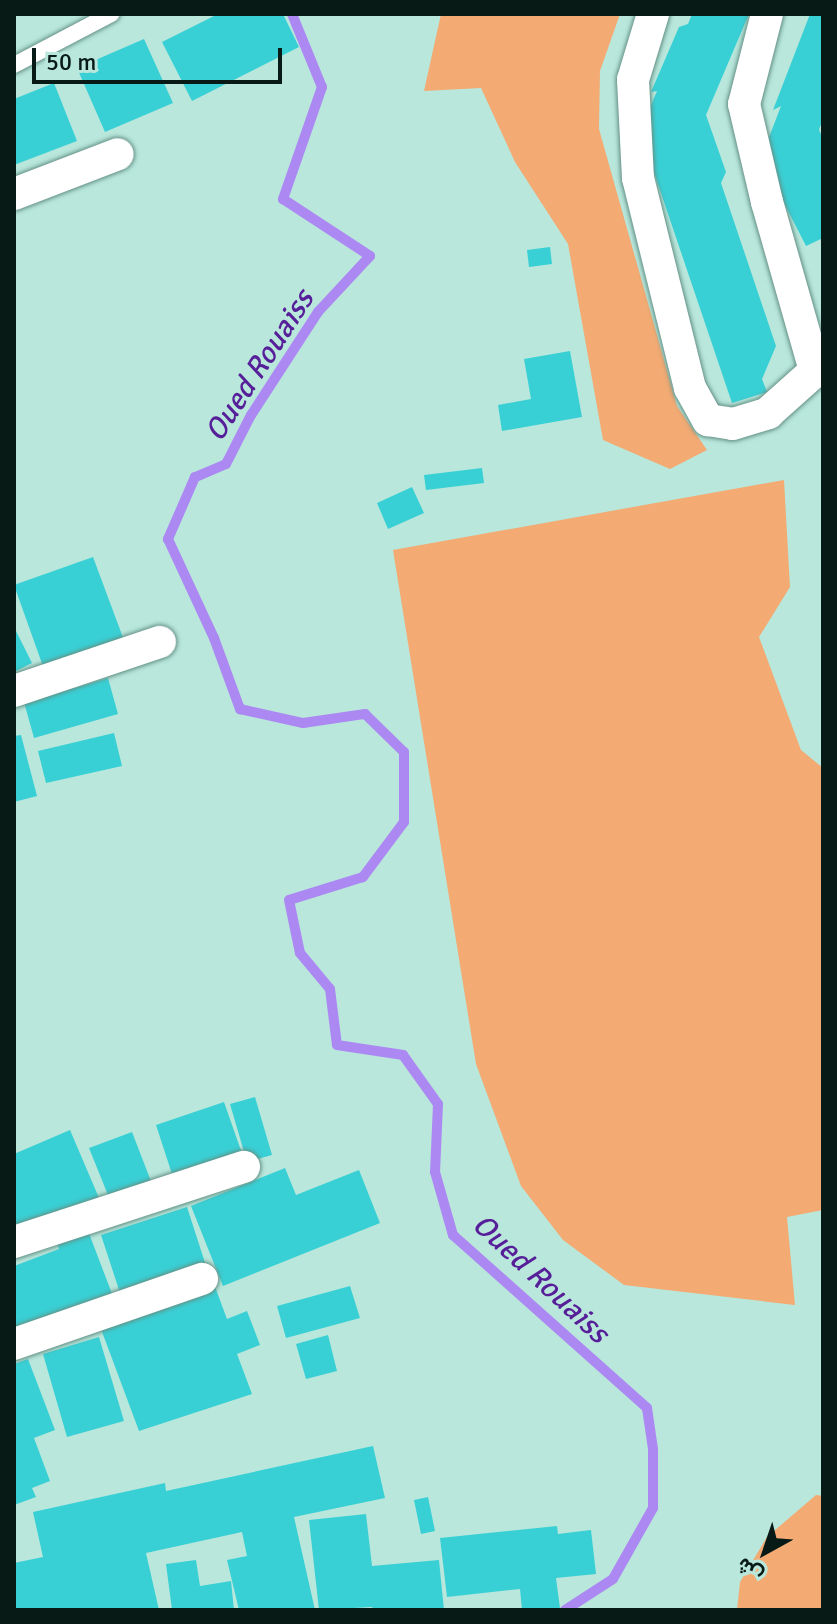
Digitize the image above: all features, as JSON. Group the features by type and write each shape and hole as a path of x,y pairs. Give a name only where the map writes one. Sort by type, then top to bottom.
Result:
{"street":[{"path":"653,14 633,80 638,178 690,388 708,420 733,424 768,413 819,362 767,202 744,104 767,14"},
{"path":"14,194 118,154"},
{"path":"14,691 160,642"},
{"path":"14,1242 244,1167"},
{"path":"14,1344 202,1279"}],"lane":[{"path":"14,65 111,14"}],"shaded area":[{"path":"441,14 620,14 600,71 599,129 677,406 707,450 670,469 603,440 568,244 515,162 481,88 424,91"},
{"path":"784,480 790,587 759,637 801,750 823,768 823,1210 787,1217 795,1305 624,1285 563,1240 521,1186 476,1064 393,550"},
{"path":"816,1495 823,1496 823,1610 737,1610 740,1582 767,1537"}],"building":[{"path":"218,14 283,14 299,47 192,101 162,42"},
{"path":"692,14 749,14 706,115 726,172 721,183 776,346 762,379 767,392 732,403 640,131 657,91 651,92 679,27 688,24"},
{"path":"810,14 823,14 823,119 819,130 823,138 823,238 806,246 761,158 781,106 773,110"},
{"path":"144,39 173,103 105,132 77,68"},
{"path":"54,83 77,141 14,165 14,99"},
{"path":"550,247 552,264 529,267 527,250"},
{"path":"570,351 582,417 502,431 498,405 531,399 524,359"},
{"path":"482,468 484,483 426,490 424,475"},
{"path":"412,487 424,513 388,529 377,503"},
{"path":"93,557 125,643 45,672 14,585"},
{"path":"14,627 32,663 14,672"},
{"path":"108,678 118,714 34,738 22,695 73,680 75,688"},
{"path":"114,733 122,766 46,783 38,751"},
{"path":"21,735 37,796 14,802 14,736"},
{"path":"255,1097 272,1155 247,1162 230,1104"},
{"path":"224,1102 245,1162 205,1176 200,1164 172,1174 156,1125"},
{"path":"70,1130 102,1205 14,1242 14,1154"},
{"path":"132,1132 154,1189 112,1205 89,1148"},
{"path":"285,1168 296,1195 359,1170 380,1223 223,1286 191,1206"},
{"path":"187,1207 208,1272 122,1299 101,1235"},
{"path":"87,1228 114,1299 14,1335 14,1266 59,1249 56,1239"},
{"path":"214,1284 227,1319 247,1311 260,1345 237,1354 252,1394 139,1431 98,1321"},
{"path":"350,1286 360,1318 286,1338 277,1306"},
{"path":"328,1335 337,1371 306,1379 296,1344"},
{"path":"99,1337 124,1421 67,1437 43,1354"},
{"path":"28,1359 55,1430 34,1438 50,1481 32,1488 36,1497 14,1505 14,1364"},
{"path":"373,1446 385,1498 294,1517 315,1610 239,1610 227,1560 247,1556 242,1532 146,1553 159,1610 14,1610 14,1563 43,1557 33,1512 165,1483 166,1491"},
{"path":"428,1497 435,1531 421,1534 414,1500"},
{"path":"366,1514 372,1566 439,1560 444,1610 373,1610 372,1607 319,1610 309,1520"},
{"path":"557,1526 558,1534 591,1530 596,1574 556,1578 560,1608 522,1610 520,1589 447,1597 440,1538"},
{"path":"196,1560 200,1586 231,1581 234,1610 172,1610 166,1564"}],"waterway":[{"name":"Oued Rouaiss","path":"292,14 322,87 283,199 370,256 318,312 251,415 226,464 195,477 168,539 214,638 240,709 303,723 365,714 404,752 404,822 363,877 289,900 300,953 330,989 337,1045 403,1055 438,1104 435,1172 453,1235 647,1408 653,1449 653,1508 613,1579 565,1610"}]}
